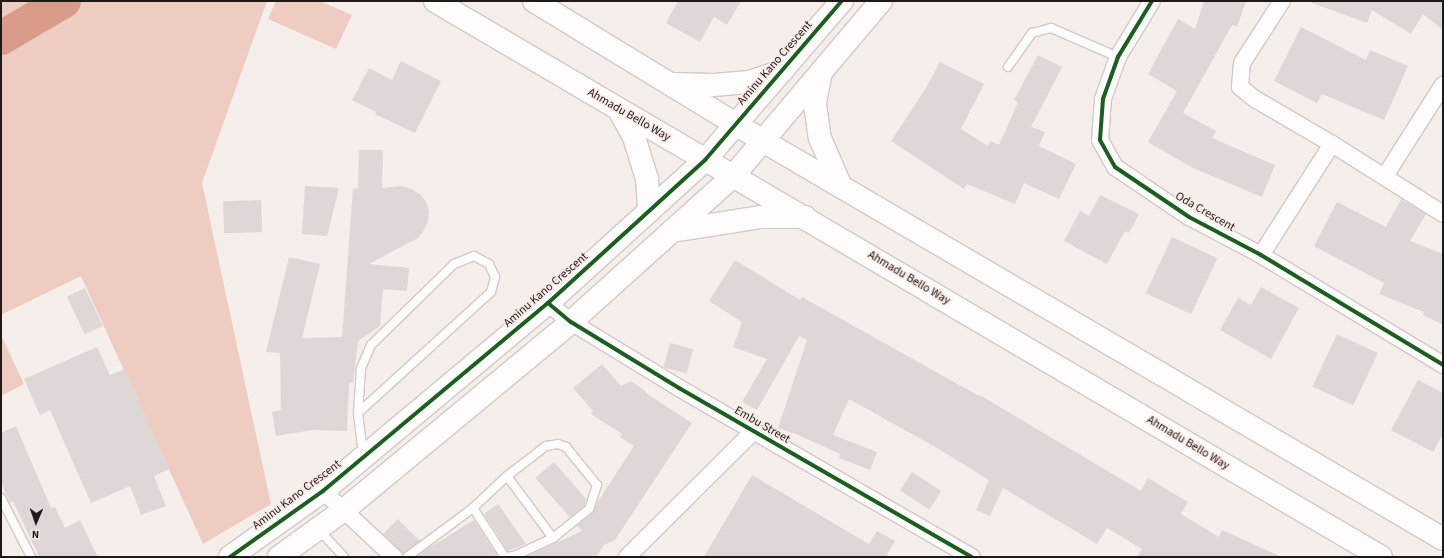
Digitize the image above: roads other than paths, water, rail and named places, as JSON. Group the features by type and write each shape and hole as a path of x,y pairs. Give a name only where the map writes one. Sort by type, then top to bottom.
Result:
{"main road":[{"name":"Ahmadu Bello Way","path":"435,1 705,160 734,175 1381,557"},
{"path":"534,1 763,141 1443,539"},
{"name":"Aminu Kano Crescent","path":"230,557 323,491 548,303 705,160 842,1"},
{"path":"278,557 344,510 571,322 734,175 881,1"},
{"path":"670,84 714,85 750,82 782,70"},
{"path":"821,72 815,104 820,138 841,187"},
{"path":"618,109 634,137 647,179 649,211"},
{"path":"672,231 760,217 805,217"}],"street":[{"name":"Oda Crescent","path":"1152,1 1118,57 1103,99 1100,140 1115,167 1190,217 1261,255 1443,365"},
{"path":"1282,1 1242,63 1240,87 1255,99 1385,176 1443,214"},
{"path":"1385,176 1443,85"},
{"path":"1261,255 1332,144"},
{"name":"Embu Street","path":"548,303 571,322 753,432 972,557"},
{"path":"627,557 753,432"},
{"path":"323,491 394,557"}],"lane":[{"path":"1008,67 1032,33 1051,28 1118,57"},
{"path":"358,413 491,292 494,277 489,264 474,256 454,264 371,345 361,368 358,413 364,457"},
{"path":"407,557 473,508 507,476 546,446 558,444 566,447 597,485 589,508 553,538 514,556 505,557 473,508"},
{"path":"507,476 553,538"},
{"path":"1,498 31,557"},
{"path":"318,528 344,557"}],"waterway":[{"path":"1,38 64,1"}]}
